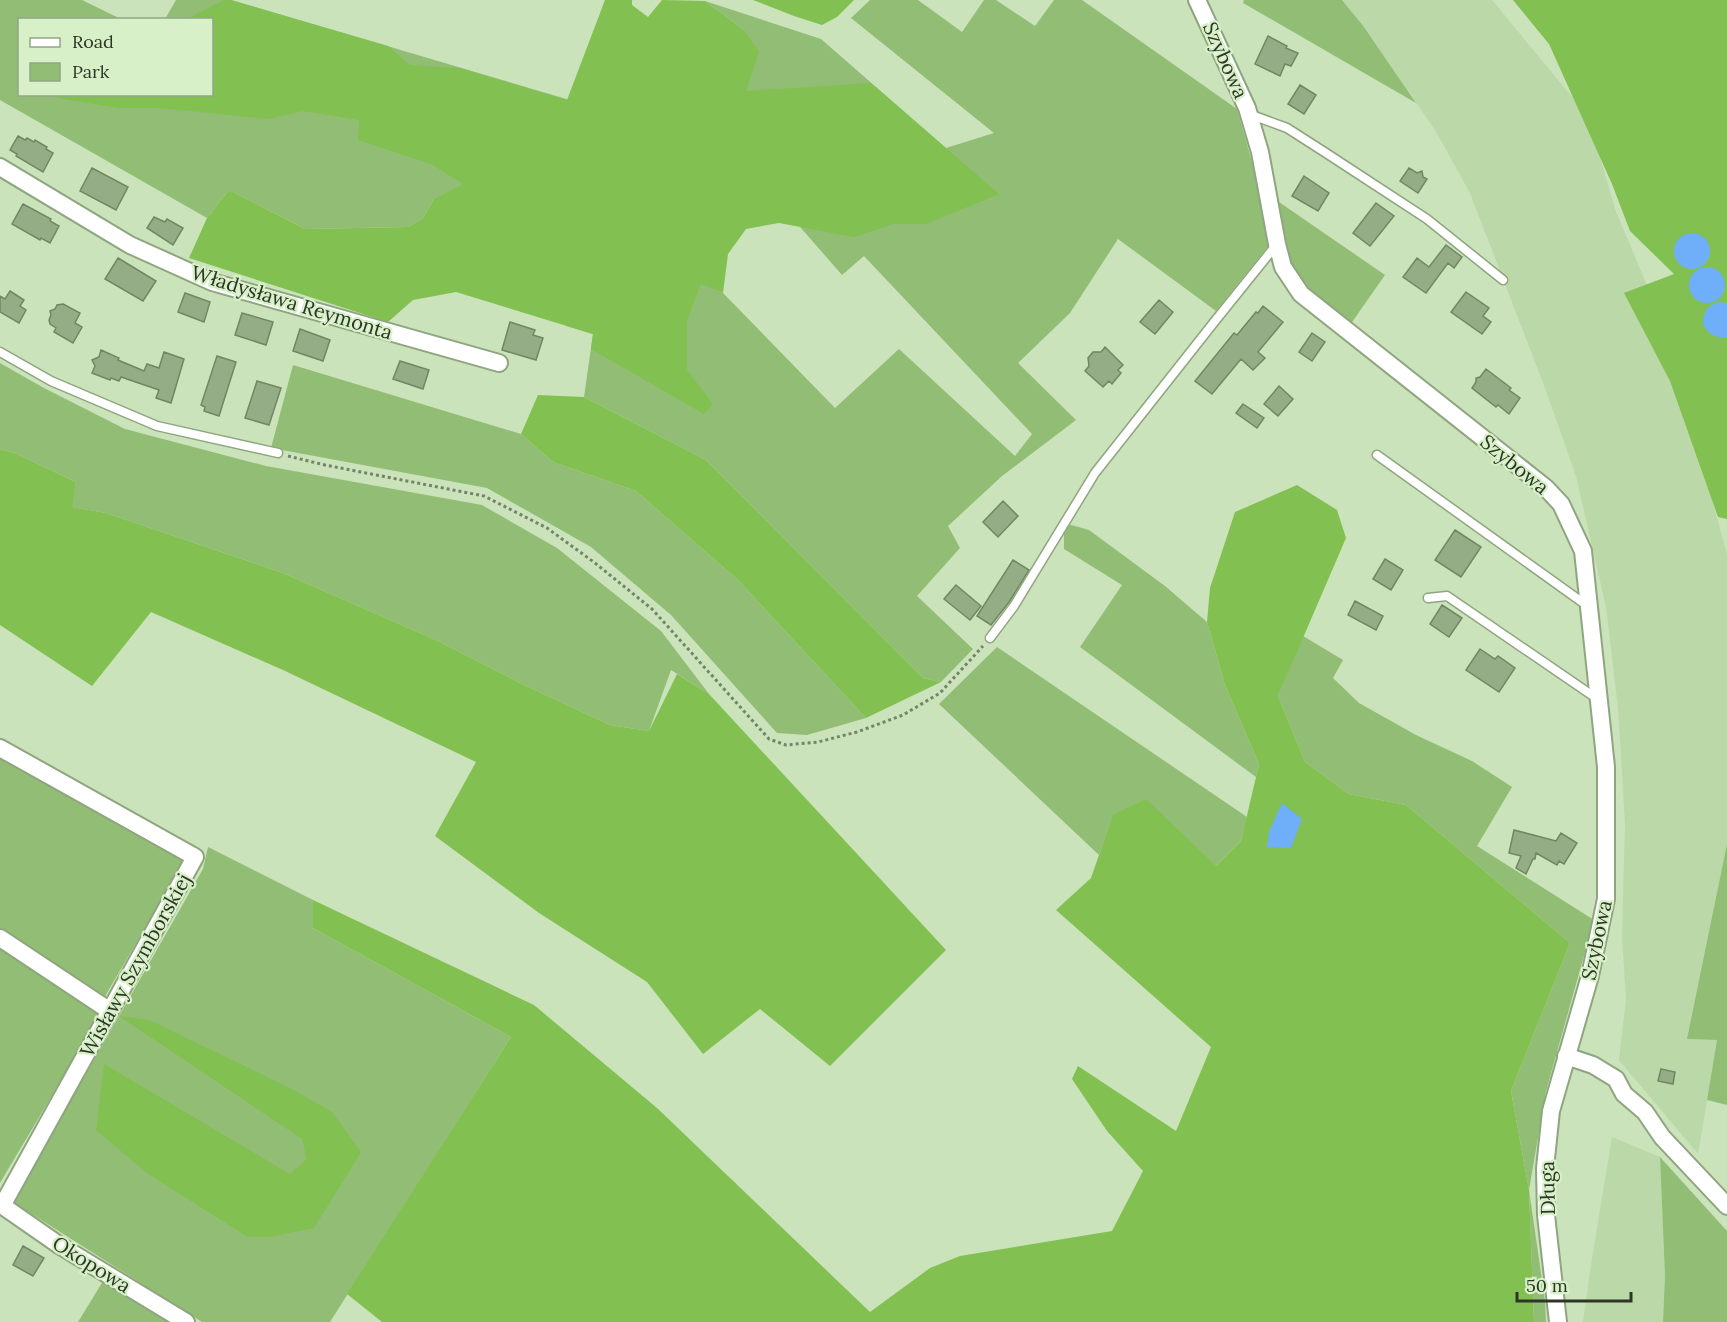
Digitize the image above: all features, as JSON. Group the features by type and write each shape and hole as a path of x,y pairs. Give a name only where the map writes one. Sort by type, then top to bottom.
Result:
{"street":[{"name":"Szybowa","path":"1197,0 1249,114 1260,152 1283,267 1301,294 1546,488 1561,504 1583,551 1606,767 1606,899 1590,976 1566,1056"},
{"name":"Władysława Reymonta","path":"0,167 130,245 212,282 499,363"},
{"name":"Wisławy Szymborskiej","path":"0,748 195,857 1,1205"},
{"path":"0,938 110,1011"},
{"path":"1566,1056 1593,1065 1616,1079 1624,1094 1645,1112 1662,1137 1727,1206"},
{"name":"Długa","path":"1558,1322 1546,1215 1545,1168 1551,1111 1566,1056"},
{"name":"Okopowa","path":"1,1205 59,1245 186,1322"}],"lane":[{"path":"1249,114 1287,128 1372,183 1427,219 1503,280"},
{"path":"990,638 1014,606 1095,473 1277,244"},
{"path":"0,352 51,381 157,426 278,453"},
{"path":"1377,455 1589,608"},
{"path":"1428,597 1447,596 1599,700"}],"path":[{"path":"278,453 325,465 484,496 547,528 652,609 769,739 786,746 828,740 903,715 940,693 990,638"}],"shaded area":[{"path":"1342,0 1492,0 1588,116 1615,209 1664,326 1727,554 1727,844 1688,1039 1717,1040 1698,1154 1619,1060 1626,999 1622,936 1625,823 1618,708 1606,607 1576,476 1545,388 1470,193 1435,130 1364,27"},
{"path":"1612,1137 1660,1157 1665,1276 1663,1322 1583,1322"}],"green space":[{"path":"0,0 82,0 119,18 18,18 18,96 213,96 213,18 166,18 176,0 231,0 607,111 744,30 705,1 821,39 946,148 994,133 851,18 870,0 918,0 962,32 984,0 996,0 1035,26 1054,0 1082,0 1237,109 1254,169 1270,244 1216,311 1118,239 1070,313 1018,363 1076,420 1002,476 948,526 960,548 917,596 973,649 941,682 923,678 706,460 584,397 593,334 566,326 434,199 423,218 408,227 305,229 229,190 207,218 0,100","holes":["780,204 842,275 864,256 1032,434 1015,456 899,349 835,408 723,293 701,283 687,320 666,271"]},
{"path":"224,0 231,0 388,46 410,65 459,68 567,100 605,0 632,0 632,5 648,17 662,0 705,1 744,30 759,52 746,91 871,83 999,194 926,224 893,224 854,237 779,223 746,229 728,254 723,293 701,284 687,321 687,370 713,404 704,414 591,349 593,334 456,292 413,300 388,322 189,258 207,218 229,190 305,229 408,227 423,218 434,199 463,184 431,164 358,140 359,120 303,111 269,119 160,108 119,108 57,98 58,96 213,96 213,18 189,18"},
{"path":"753,0 854,0 837,17 822,25"},
{"path":"1244,0 1342,0 1364,27 1416,103 1243,3"},
{"path":"1513,0 1727,0 1727,519 1718,517 1670,381 1624,293 1674,274 1630,231 1612,184 1549,44"},
{"path":"1279,202 1385,275 1350,325 1310,291 1290,261"},
{"path":"0,363 125,429 266,466 482,505 557,548 661,631 709,694 671,670 649,731 610,725 438,641 283,573 106,513 71,507 76,482 17,454 0,449"},
{"path":"293,365 521,434 553,462 636,491 738,580 866,718 807,735 777,733 671,615 591,547 487,488 271,448"},
{"path":"538,395 584,397 706,460 923,678 941,682 866,718 738,580 636,491 553,462 521,434"},
{"path":"0,449 17,454 76,482 72,507 106,513 283,573 438,641 610,725 649,731 677,674 709,694 946,950 830,1066 760,1009 703,1054 647,982 539,913 435,836 476,762 283,670 151,612 92,686 0,625"},
{"path":"1297,485 1337,510 1346,538 1278,696 1305,762 1349,794 1406,805 1570,943 1511,1091 1529,1190 1534,1322 382,1322 347,1294 511,1037 313,928 313,900 534,1005 657,1108 870,1312 930,1268 960,1256 1112,1231 1143,1171 1107,1131 1072,1079 1078,1066 1176,1131 1211,1047 1056,910 1091,878 1113,815 1146,799 1216,866 1241,841 1259,764 1225,685 1207,622 1210,588 1235,512"},
{"path":"1064,523 1089,530 1165,586 1207,622 1225,685 1259,764 1256,777 1080,647 1122,585 1064,549"},
{"path":"1303,636 1343,660 1333,678 1359,703 1416,735 1472,761 1512,787 1477,846 1594,920 1546,1091 1529,1190 1511,1091 1570,943 1406,805 1349,794 1305,762 1278,696"},
{"path":"997,647 1247,817 1241,841 1216,866 1113,816 1099,855 939,704"},
{"path":"0,754 185,859 104,998 0,929"},
{"path":"1727,844 1727,1105 1707,1100 1717,1040 1687,1039"},
{"path":"208,847 313,900 313,928 511,1037 330,1322 202,1322 13,1202 203,869"},
{"path":"0,945 97,1007 99,1016 0,1183"},
{"path":"119,1016 149,1020 290,1088 332,1112 361,1152 314,1228 270,1237 248,1237 148,1174 96,1130 104,1064 290,1174 307,1159 302,1139"},
{"path":"1660,1157 1727,1231 1727,1322 1663,1322 1665,1276"},
{"path":"1529,1190 1545,1301 1546,1322 1534,1322"},
{"path":"105,1278 178,1322 78,1322"}],"water":[{"path":"1692,233 1705,238 1710,251 1705,264 1692,269 1679,264 1674,251 1679,238"},
{"path":"1707,267 1720,272 1725,285 1720,298 1707,303 1694,298 1689,285 1694,272"},
{"path":"1718,302 1727,303 1727,337 1713,335 1703,324 1706,310"},
{"path":"1282,803 1302,819 1291,848 1267,847 1269,832"}],"building":[{"path":"1268,36 1298,53 1291,66 1285,64 1280,76 1255,64"},
{"path":"1300,85 1316,95 1304,114 1288,104"},
{"path":"18,136 25,140 27,138 34,142 35,140 53,153 43,172 10,150"},
{"path":"92,168 128,187 116,210 80,191"},
{"path":"1409,168 1417,173 1422,171 1423,177 1427,179 1418,193 1400,181"},
{"path":"1304,176 1329,193 1318,211 1292,196"},
{"path":"1376,203 1394,216 1370,246 1353,233"},
{"path":"23,204 51,219 50,221 59,226 50,243 12,224"},
{"path":"154,217 165,222 167,219 183,228 173,245 147,228"},
{"path":"1446,245 1462,257 1454,268 1448,263 1426,293 1403,277 1417,258 1429,267"},
{"path":"118,258 156,281 143,301 105,279"},
{"path":"10,291 24,300 20,306 26,310 19,323 0,312 0,296 5,299"},
{"path":"1466,292 1489,308 1483,316 1491,322 1482,334 1451,312"},
{"path":"185,293 210,302 204,322 178,312"},
{"path":"1159,300 1173,312 1155,334 1140,322"},
{"path":"63,304 80,313 75,323 82,327 73,343 54,332 56,328 50,324 50,311 57,305"},
{"path":"1263,306 1283,322 1258,352 1265,358 1253,370 1241,359 1212,394 1195,381 1234,333 1237,335"},
{"path":"242,313 273,322 266,345 235,335"},
{"path":"510,322 535,330 533,335 543,338 536,360 502,350"},
{"path":"300,329 330,340 323,361 293,351"},
{"path":"1312,333 1325,342 1312,361 1299,352"},
{"path":"1105,347 1123,365 1118,370 1121,373 1112,384 1109,381 1103,387 1085,371 1089,366 1088,358 1093,352 1101,352"},
{"path":"101,350 144,371 147,364 159,368 164,352 184,359 171,403 156,398 159,390 121,377 119,381 111,378 110,380 92,373 95,366 92,360 99,357"},
{"path":"217,356 236,362 219,416 204,411 205,407 201,405"},
{"path":"400,361 429,370 423,389 393,379"},
{"path":"1486,369 1520,398 1509,414 1472,388 1476,378 1480,377"},
{"path":"257,381 281,388 269,425 245,418"},
{"path":"1279,386 1293,399 1278,416 1264,404"},
{"path":"1243,404 1264,418 1257,428 1236,413"},
{"path":"1003,501 1018,516 998,537 983,522"},
{"path":"1455,530 1481,547 1461,577 1435,560"},
{"path":"1385,559 1403,570 1391,590 1373,579"},
{"path":"1013,560 1029,570 991,625 977,616"},
{"path":"956,585 981,606 970,620 944,599"},
{"path":"1355,601 1383,616 1376,630 1348,615"},
{"path":"1442,605 1462,618 1449,637 1430,624"},
{"path":"1480,649 1495,659 1498,656 1515,668 1499,692 1466,670"},
{"path":"1514,830 1556,841 1561,833 1577,843 1564,864 1559,861 1557,865 1536,853 1526,874 1516,868 1521,856 1509,853"},
{"path":"1661,1069 1675,1072 1673,1084 1658,1081"},
{"path":"23,1246 44,1258 33,1276 13,1265"}]}
